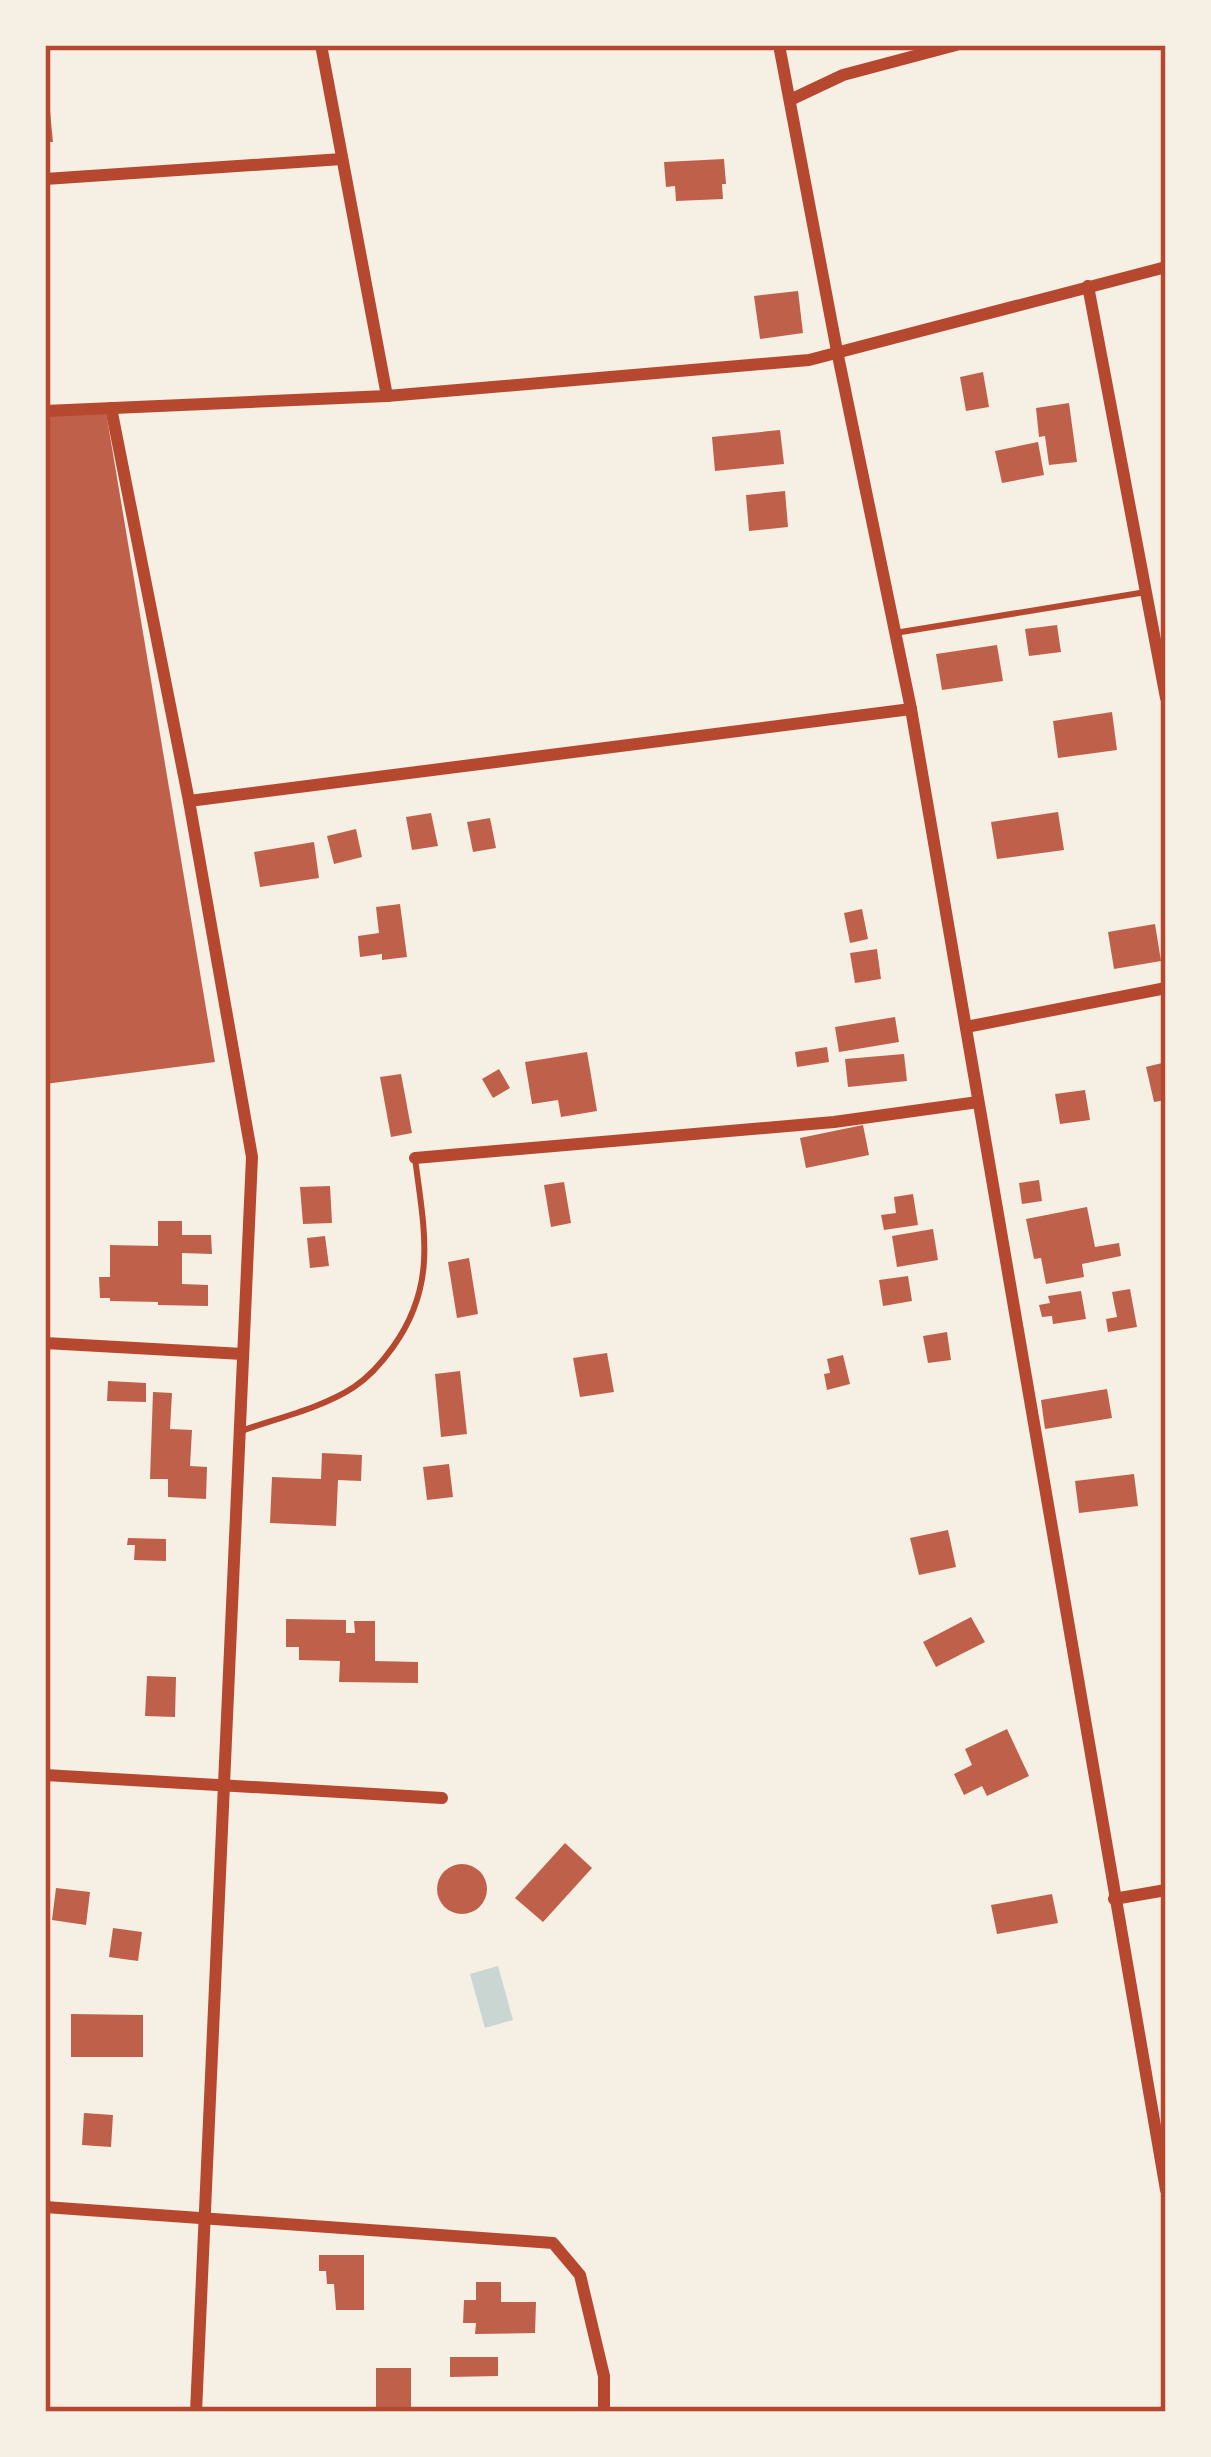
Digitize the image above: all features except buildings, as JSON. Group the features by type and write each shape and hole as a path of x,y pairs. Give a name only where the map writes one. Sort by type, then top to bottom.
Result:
{"street":[{"path":"320,45 387,396"},
{"path":"779,45 911,709 1166,2190"},
{"path":"790,100 843,75 956,45"},
{"path":"45,179 342,159"},
{"path":"45,410 387,396 809,360 1166,267"},
{"path":"1088,286 1166,698"},
{"path":"111,408 189,802 252,1157 196,2412"},
{"path":"189,802 911,709"},
{"path":"965,1027 1166,988"},
{"path":"415,1158 834,1122 978,1102"},
{"path":"45,1343 243,1354"},
{"path":"45,1775 442,1798"},
{"path":"1114,1899 1166,1890"},
{"path":"45,2207 554,2243 580,2275 604,2376 604,2412"}],"lane":[{"path":"896,633 1146,592"},
{"path":"240,1432 356,1386 387,1356 410,1323 423,1280 424,1233 415,1158"}],"shaded area":[{"path":"498,1966 513,2020 485,2028 470,1974"}]}
